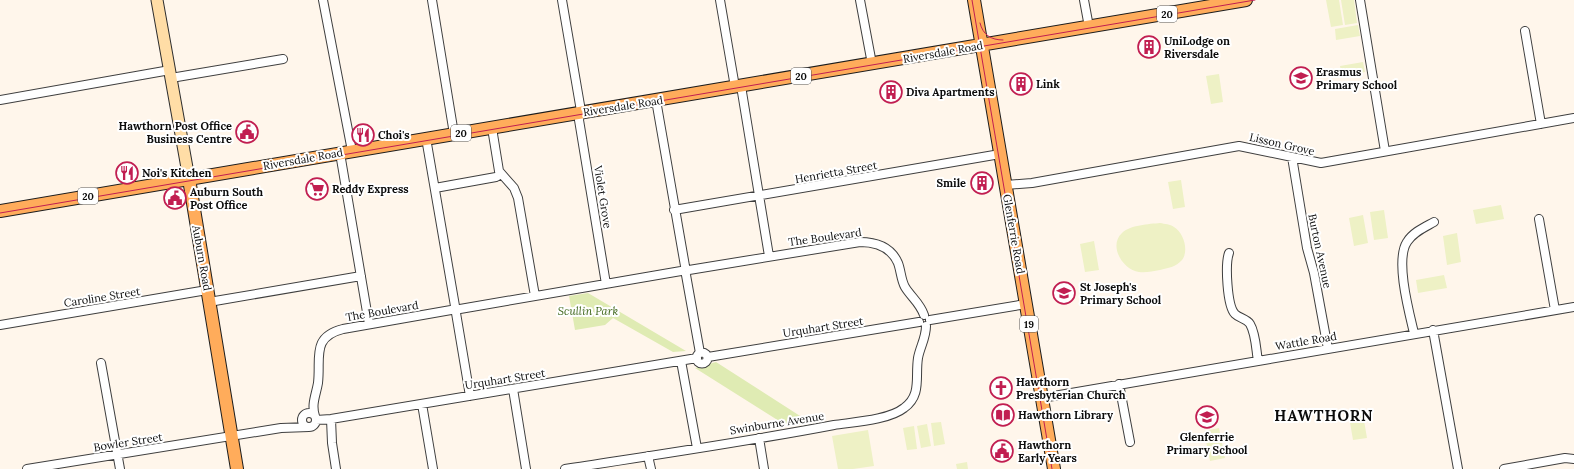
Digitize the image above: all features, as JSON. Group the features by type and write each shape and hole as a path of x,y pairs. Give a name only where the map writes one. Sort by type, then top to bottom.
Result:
{"main road":[{"name":"Auburn Road","path":"157,0 189,179 237,469"},
{"name":"Glenferrie Road","path":"974,0 1054,469"},
{"name":"Riversdale Road","path":"0,211 426,138 982,46 1240,0"}],"street":[{"path":"323,0 346,152 361,276 369,324"},
{"path":"432,0 454,134"},
{"name":"Violet Grove","path":"562,0 581,113 579,120 606,284"},
{"path":"720,0 738,86 769,256"},
{"path":"860,0 872,64"},
{"path":"1084,0 1089,27"},
{"path":"1360,0 1384,151"},
{"path":"1525,31 1541,124"},
{"path":"0,100 283,58"},
{"path":"656,100 674,210 702,356"},
{"name":"Lisson Grove","path":"1006,187 1239,146 1321,163 1574,118"},
{"path":"492,128 501,174 514,188 518,198 535,296"},
{"path":"426,138 470,396"},
{"name":"Henrietta Street","path":"674,210 1000,154"},
{"name":"Burton Avenue","path":"1292,157 1307,248 1314,273 1328,349"},
{"path":"435,188 496,177 501,174"},
{"path":"1539,219 1556,310"},
{"path":"1414,333 1403,270 1403,250 1408,240 1414,234 1434,222"},
{"name":"The Boulevard","path":"336,469 332,443 321,419 312,406 318,380 318,356 323,341 330,334 339,330 769,256 860,242 872,242 883,246 891,253 898,264 904,286 922,308 924,321"},
{"path":"1229,253 1227,262 1227,279 1232,309 1235,314 1248,322 1252,327 1258,361"},
{"name":"Caroline Street","path":"0,325 361,276"},
{"name":"Urquhart Street","path":"302,418 309,413 321,419 422,404 681,361 702,356 1026,304"},
{"name":"Wattle Road","path":"1042,398 1414,333 1574,307"},
{"name":"Swinburne Avenue","path":"565,469 759,438 884,416 905,408 913,398 918,385 917,360 926,335 924,321"},
{"path":"1433,330 1458,469"},
{"path":"681,361 697,448"},
{"path":"101,363 120,469"},
{"path":"1120,384 1130,442"},
{"path":"514,389 526,469"},
{"name":"The Boulevard","path":"302,418 316,391"},
{"path":"422,404 433,469"},
{"path":"281,428 302,418 304,425 310,427"},
{"path":"232,436 281,428 310,427 321,419"},
{"name":"Bowler Street","path":"27,469 232,436"},
{"path":"759,438 764,469"},
{"path":"648,456 651,469"},
{"path":"1504,469 1565,458 1574,459"}],"green space":[{"path":"1326,0 1339,0 1343,25 1331,27"},
{"path":"1341,0 1354,0 1357,23 1345,25"},
{"path":"1358,25 1360,36 1336,40 1335,29"},
{"path":"1363,62 1365,72 1342,76 1340,66"},
{"path":"1219,74 1223,102 1211,104 1206,76"},
{"path":"1181,180 1185,207 1173,209 1168,182"},
{"path":"1501,205 1504,219 1476,224 1473,210"},
{"path":"1384,210 1388,238 1374,240 1370,212"},
{"path":"1363,215 1368,243 1354,246 1349,218"},
{"path":"1160,223 1172,226 1178,230 1183,238 1185,252 1182,260 1172,267 1150,272 1139,272 1128,267 1119,257 1116,244 1118,238 1125,230 1130,228 1140,225"},
{"path":"1457,233 1461,262 1447,265 1443,236"},
{"path":"1094,241 1099,270 1085,272 1080,244"},
{"path":"1444,275 1447,288 1418,293 1416,280"},
{"name":"Scullin Park","path":"588,293 686,351 673,352 613,318 605,325 575,330 569,296"},
{"path":"716,362 811,423 787,426 695,368"},
{"path":"1362,409 1367,438 1353,440 1348,411"},
{"path":"941,422 945,444 934,446 931,423"},
{"path":"927,424 931,446 921,448 917,426"},
{"path":"914,426 917,449 907,450 903,428"},
{"path":"1219,428 1225,458 1210,461 1204,431"},
{"path":"868,430 874,466 853,469 838,469 832,436"},
{"path":"967,462 968,469 957,469 956,464"}],"tram line":[{"path":"972,0 1052,469"},
{"path":"0,213 1255,0"},
{"path":"980,23 985,34 991,38 1003,40"}],"place":[{"name":"UniLodge on Riversdale","path":"1149,47"},
{"name":"Erasmus Primary School","path":"1301,78"},
{"name":"Link","path":"1021,84"},
{"name":"Diva Apartments","path":"891,92"},
{"name":"Hawthorn Post Office Business Centre","path":"247,132"},
{"name":"Choi's","path":"363,135"},
{"name":"Noi's Kitchen","path":"127,173"},
{"name":"Smile","path":"982,183"},
{"name":"Reddy Express","path":"317,189"},
{"name":"Auburn South Post Office","path":"175,198"},
{"name":"St Joseph's Primary School","path":"1064,293"},
{"name":"Hawthorn Presbyterian Church","path":"1001,388"},
{"name":"Hawthorn Library","path":"1003,415"},
{"name":"Glenferrie Primary School","path":"1207,417"},
{"name":"Hawthorn Early Years","path":"1002,451"}],"district":[{"name":"HAWTHORN","path":"1324,416"}]}
